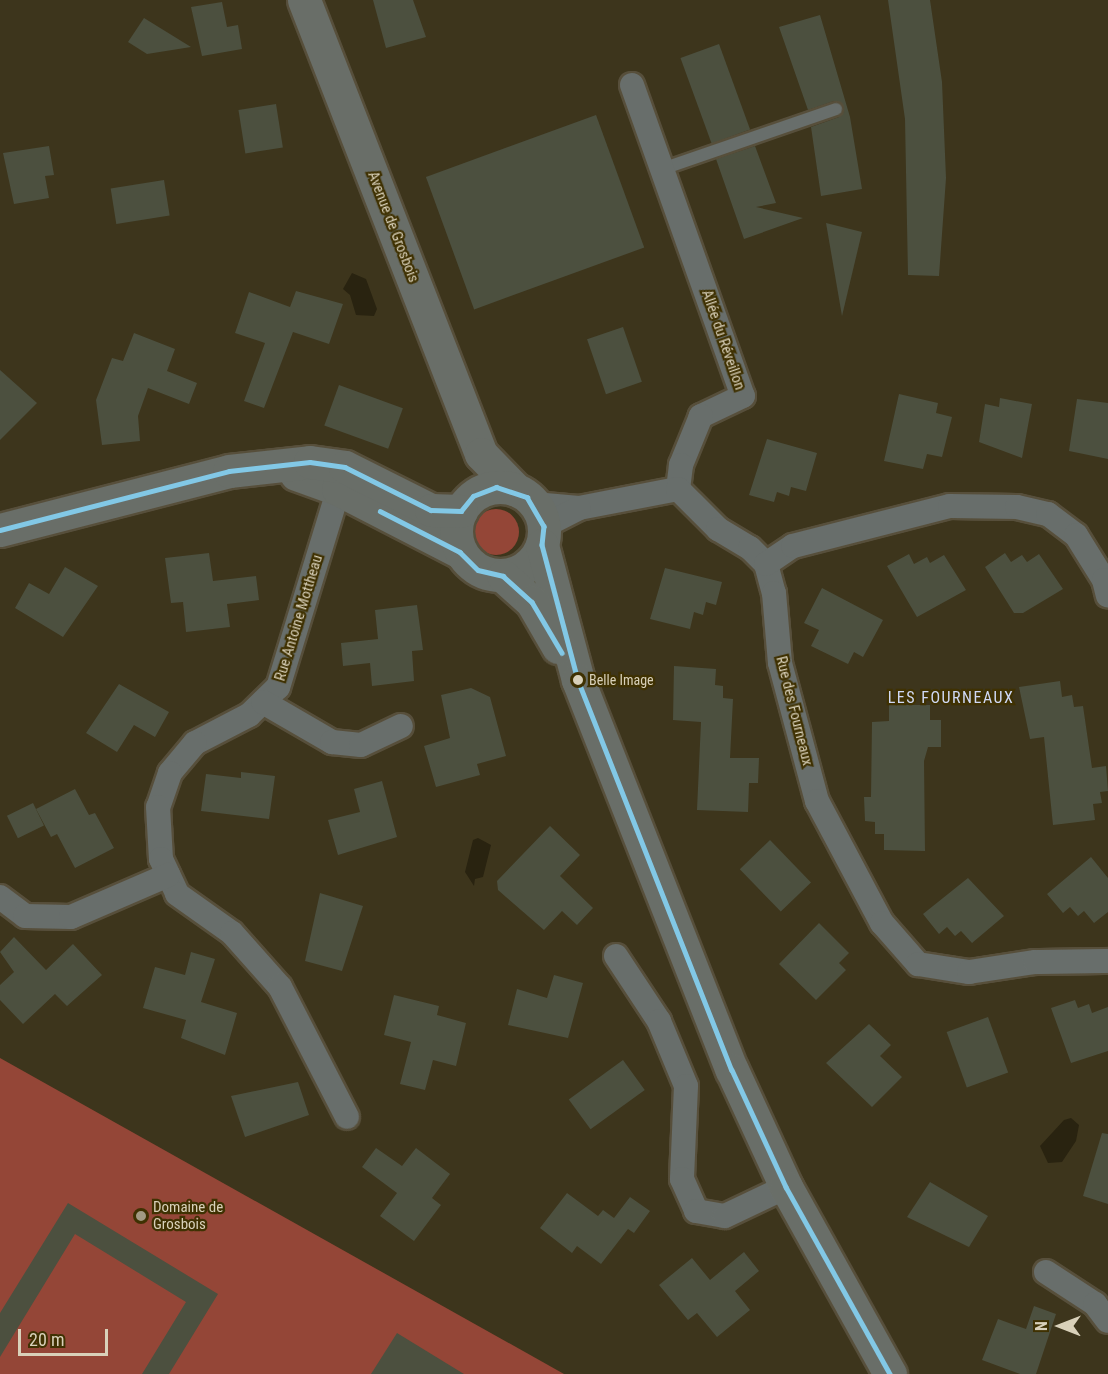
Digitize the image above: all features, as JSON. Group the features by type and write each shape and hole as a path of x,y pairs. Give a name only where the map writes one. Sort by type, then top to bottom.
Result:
{"street":[{"name":"Avenue de Grosbois","path":"304,0 481,454 534,516 578,680 732,1070 786,1187 890,1374"},
{"name":"Allée du Réveillon","path":"632,85 743,396 701,416 681,465 678,489"},
{"path":"460,552 456,524 467,504 481,454"},
{"path":"6,533 73,509 265,467 342,478 431,510 467,504 496,488 534,516 678,489 718,530 750,548 766,564 793,546 950,506 1017,507 1048,514 1076,535 1104,580 1108,596"},
{"path":"342,478 460,552 478,570 503,576 527,566 534,516"},
{"name":"Rue Antoine Mottheau","path":"342,478 278,687 249,715 195,743 170,773 158,807 160,859 177,894 231,933 280,987 347,1117"},
{"name":"Rue des Fourneaux","path":"766,564 774,592 780,663 817,801 882,923 910,956 918,964 969,972 1035,962 1108,961"},
{"name":"Avenue de Grosbois","path":"503,576 532,602 578,680"},
{"path":"263,702 332,742 361,745 401,726"},
{"path":"0,897 26,916 71,917 168,875"},
{"path":"616,956 659,1021 686,1086 682,1179 696,1211 725,1216 786,1187"},
{"path":"1046,1272 1095,1304 1108,1321"}],"lane":[{"path":"662,169 836,109"}],"shaded area":[{"path":"352,273 366,279 377,309 374,316 356,315 350,295 343,289"},
{"path":"496,509 512,516 519,532 512,548 496,555 480,548 473,532 480,516"},
{"path":"478,838 491,845 483,877 475,879 474,886 465,872 473,840"},
{"name":"Domaine de Grosbois","path":"0,1058 564,1374 0,1374"},
{"path":"1071,1118 1079,1125 1076,1141 1062,1162 1048,1163 1040,1146 1064,1120"}],"building":[{"path":"373,0 413,0 426,37 386,48"},
{"path":"888,0 930,0 942,82 946,178 939,276 908,275 905,119"},
{"path":"222,2 227,27 238,25 242,49 202,56 191,7"},
{"path":"820,15 850,117 862,189 821,196 811,127 839,117 844,107 834,101 808,110 779,27"},
{"path":"144,18 191,47 147,54 128,42"},
{"path":"719,44 750,130 712,144 680,58"},
{"path":"276,104 283,147 245,153 238,110"},
{"path":"596,115 644,247 474,309 426,177"},
{"path":"49,146 54,175 45,176 49,198 14,204 3,153"},
{"path":"755,146 776,203 756,207 803,218 744,239 716,159"},
{"path":"164,180 170,216 116,224 111,188"},
{"path":"826,223 862,232 842,316"},
{"path":"296,291 343,304 329,344 293,332 264,408 244,401 265,343 235,333 249,292 290,307"},
{"path":"623,327 642,382 606,394 587,339"},
{"path":"134,333 175,349 167,371 197,383 189,404 148,388 138,416 140,441 102,445 96,400 112,358 123,361"},
{"path":"0,370 37,403 0,440"},
{"path":"339,385 403,408 388,449 324,425"},
{"path":"899,394 938,403 936,413 952,417 942,457 927,454 923,469 884,461"},
{"path":"1000,398 1032,404 1022,458 979,442 985,404 999,407"},
{"path":"1077,399 1108,403 1108,459 1069,451"},
{"path":"767,439 817,453 806,491 791,487 789,496 777,492 774,502 749,495"},
{"path":"209,553 213,581 256,576 259,600 227,604 230,627 186,632 183,602 171,603 165,558"},
{"path":"1005,553 1011,562 1022,555 1027,562 1039,554 1063,589 1023,613 1014,613 985,567"},
{"path":"909,554 914,564 927,557 930,563 944,555 966,590 917,617 887,566"},
{"path":"65,567 98,586 63,637 15,608 29,583 49,594"},
{"path":"665,568 722,582 716,605 706,602 703,615 694,612 690,629 650,619"},
{"path":"822,588 883,620 863,657 854,652 848,664 811,646 819,630 804,623"},
{"path":"417,605 423,650 412,651 414,681 372,686 370,663 343,666 341,643 378,639 375,610"},
{"path":"674,666 716,669 715,685 723,686 723,698 733,699 730,758 759,758 758,783 749,783 748,812 697,810 701,722 673,720"},
{"path":"1060,681 1062,697 1072,695 1074,707 1083,706 1092,768 1106,766 1108,791 1100,792 1102,803 1093,804 1095,820 1053,825 1044,737 1030,739 1019,687"},
{"path":"119,684 169,712 155,737 134,725 117,752 86,733"},
{"path":"471,688 490,697 506,756 477,764 480,775 436,787 424,746 450,738 441,695"},
{"path":"889,705 930,705 930,720 941,720 941,747 928,747 924,761 925,851 884,850 884,834 875,834 875,822 865,821 864,797 871,797 872,722 889,721"},
{"path":"241,772 275,776 269,819 201,811 206,774 241,778"},
{"path":"382,781 397,837 338,855 328,820 360,812 354,789"},
{"path":"75,789 89,815 95,813 114,848 75,868 57,834 51,837 36,809"},
{"path":"33,803 44,825 18,838 7,816"},
{"path":"550,826 580,855 560,876 593,908 577,925 562,911 544,930 498,890 497,881"},
{"path":"770,840 811,882 781,912 740,869"},
{"path":"1091,857 1108,878 1108,912 1094,923 1084,911 1078,916 1070,907 1063,913 1047,894"},
{"path":"968,878 1004,916 972,943 961,931 955,936 947,927 939,934 923,914"},
{"path":"320,893 363,906 342,971 305,961"},
{"path":"819,923 849,953 839,963 846,970 816,1000 779,964"},
{"path":"14,937 46,970 73,944 102,975 67,1006 55,994 23,1024 0,1000 0,985 14,972 0,952"},
{"path":"191,952 215,959 201,1002 237,1013 225,1055 181,1038 186,1020 143,1008 155,967 185,975"},
{"path":"554,975 583,983 568,1038 508,1025 517,989 547,998"},
{"path":"394,995 439,1006 437,1015 466,1023 456,1066 433,1060 425,1090 400,1084 411,1042 384,1035"},
{"path":"1075,1000 1078,1008 1089,1004 1092,1013 1108,1007 1108,1051 1071,1063 1051,1008"},
{"path":"988,1017 1008,1072 967,1087 947,1032"},
{"path":"869,1024 891,1045 880,1056 902,1077 872,1107 826,1063"},
{"path":"623,1060 645,1090 591,1129 569,1099"},
{"path":"298,1082 309,1115 245,1137 231,1096"},
{"path":"1102,1133 1108,1134 1108,1204 1083,1196"},
{"path":"376,1148 402,1166 416,1148 450,1174 432,1198 441,1205 414,1241 380,1216 397,1193 362,1167"},
{"path":"930,1182 988,1216 969,1247 907,1217"},
{"path":"567,1193 598,1216 603,1210 614,1218 630,1197 650,1211 634,1233 628,1229 601,1264 577,1246 572,1253 540,1228"},
{"path":"68,1203 218,1294 169,1374 142,1374 186,1302 75,1234 0,1357 0,1313"},
{"path":"744,1252 759,1271 735,1291 750,1310 717,1337 697,1313 688,1320 659,1285 692,1258 710,1280"},
{"path":"1034,1306 1056,1314 1036,1374 1020,1374 982,1360 998,1319 1026,1329"},
{"path":"397,1333 464,1374 371,1374"}],"transit line":[{"path":"0,530 229,471 310,462 345,467 431,510 461,511 473,496 496,487 527,497 544,526 542,545 578,680 732,1070 786,1187 890,1374"},
{"path":"380,511 460,552 478,570 503,576 532,602 562,653"}],"place":[{"name":"Belle Image","path":"578,680"},
{"name":"Domaine de Grosbois","path":"141,1216"}],"district":[{"name":"LES FOURNEAUX","path":"951,698"}]}
